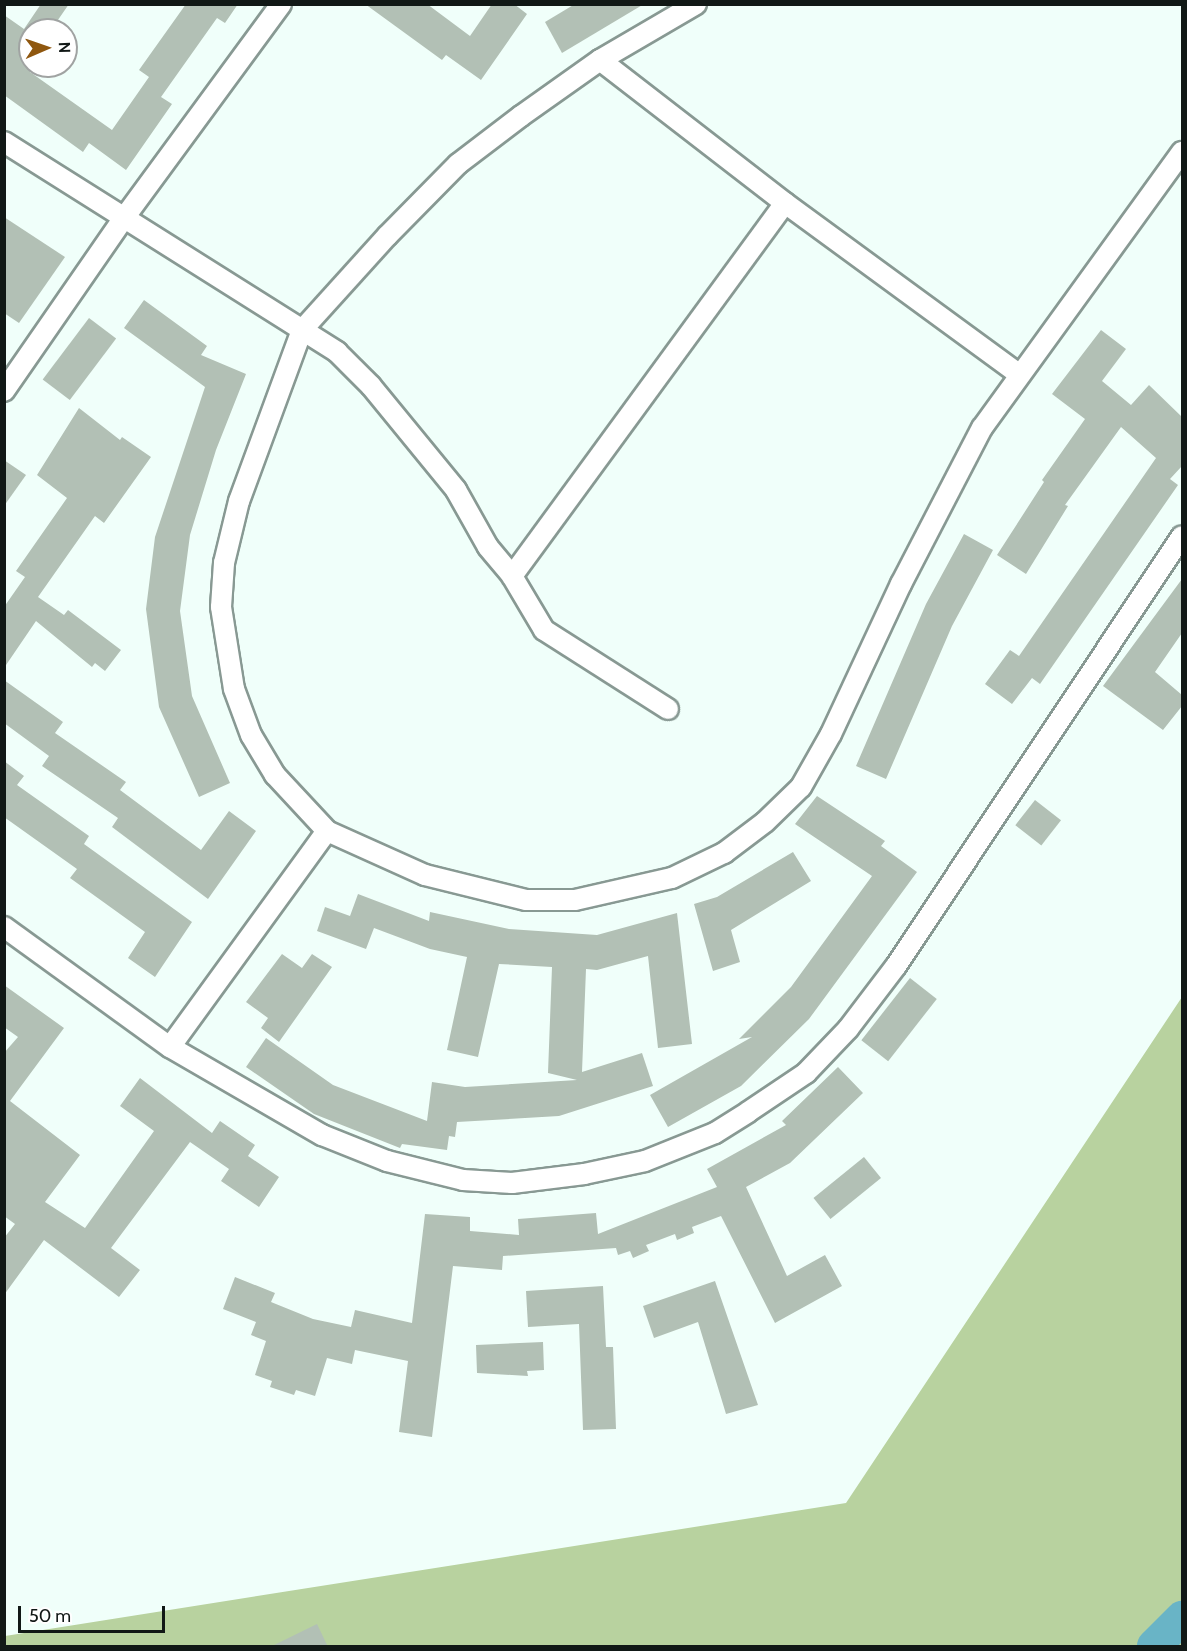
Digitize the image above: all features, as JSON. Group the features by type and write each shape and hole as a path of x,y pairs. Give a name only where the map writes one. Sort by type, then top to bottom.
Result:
{"street":[{"path":"4,391 124,218 281,4"},
{"path":"696,4 600,60 458,164 302,330 239,501 224,563 221,607 231,678 250,735 275,775 327,831 425,875 526,900 575,900 623,891 672,878 724,853 801,787 831,734 901,584 982,428 1182,152"},
{"path":"600,60 785,203 1019,374"},
{"path":"4,142 337,352 371,386 456,490 488,547 512,576 529,612 544,630 668,709"},
{"path":"512,576 785,203"},
{"path":"4,927 170,1047 322,1135 387,1161 463,1179 512,1183 584,1174 645,1161 715,1133 806,1073 848,1029 896,966 1182,536"},
{"path":"170,1047 327,831"}],"green space":[{"path":"1182,997 1182,1646 5,1646 5,1636 846,1503"}],"building":[{"path":"41,4 69,4 59,18 31,18"},
{"path":"186,4 238,4 225,23 217,18 161,97 172,104 126,170 89,143 83,152 4,95 4,15 18,25 18,78 38,78 112,130 149,77 139,70"},
{"path":"365,4 427,4 470,36 492,4 514,4 527,14 481,80 446,55 442,60"},
{"path":"575,4 644,4 562,53 545,22"},
{"path":"4,217 65,257 19,323 4,313"},
{"path":"144,300 207,346 201,355 246,374 216,450 190,535 180,611 192,696 230,783 199,797 159,707 146,609 155,537 205,387 124,328"},
{"path":"89,318 116,338 70,400 43,379"},
{"path":"1101,330 1126,349 1102,381 1131,405 1149,385 1182,417 1182,466 1170,479 1178,485 1040,684 1032,678 1012,704 985,684 1010,650 1019,656 1156,458 1121,427 1065,505 1068,506 1026,574 997,555 1044,482 1042,480 1085,419 1052,394"},
{"path":"79,408 120,440 122,437 151,457 104,523 95,516 38,597 64,615 68,610 121,650 105,671 95,663 92,667 36,621 4,668 4,607 25,577 16,571 67,498 37,475"},
{"path":"4,460 26,475 4,506"},
{"path":"964,534 993,550 952,626 886,779 856,766 926,604"},
{"path":"1182,579 1182,633 1155,672 1182,695 1182,706 1163,730 1103,686"},
{"path":"4,680 63,722 55,733 126,782 120,790 201,850 229,811 256,831 208,899 112,827 118,818 42,766 49,756 4,723"},
{"path":"4,761 24,776 17,785 89,836 84,844 192,922 155,977 128,958 145,932 70,878 77,869 4,817"},
{"path":"817,796 885,841 881,846 917,872 809,1019 741,1086 668,1127 650,1095 752,1037 739,1039 791,987 872,876 795,824"},
{"path":"1035,800 1061,820 1041,846 1015,825"},
{"path":"793,852 811,881 731,930 740,962 713,971 694,904 717,897"},
{"path":"358,894 429,921 430,912 509,929 597,935 677,913 692,1044 658,1048 648,956 597,970 586,969 582,1072 642,1053 653,1086 559,1116 457,1122 455,1137 449,1136 447,1150 402,1144 400,1148 314,1114 246,1067 266,1038 333,1085 427,1121 432,1082 465,1087 577,1080 548,1073 552,967 499,964 478,1057 447,1050 467,957 430,949 374,928 366,949 317,931 325,907 350,916"},
{"path":"282,954 302,968 312,954 332,967 279,1042 261,1028 268,1018 246,1002"},
{"path":"910,978 937,999 888,1061 861,1040"},
{"path":"4,985 64,1028 10,1101 80,1155 45,1202 85,1228 154,1131 120,1106 140,1078 212,1133 220,1121 255,1145 248,1156 279,1177 259,1207 221,1181 229,1169 190,1142 111,1248 140,1270 119,1297 44,1240 4,1295 4,1238 15,1224 4,1216 4,1053 18,1037 4,1027"},
{"path":"838,1067 863,1093 790,1163 746,1187 787,1276 825,1255 842,1286 775,1323 721,1216 692,1227 694,1233 677,1240 675,1234 646,1245 649,1251 633,1258 630,1251 618,1255 616,1248 503,1256 502,1270 453,1266 432,1437 399,1432 408,1361 355,1350 352,1364 327,1358 315,1396 296,1390 294,1395 270,1387 272,1381 255,1375 266,1341 251,1335 256,1322 223,1309 235,1277 275,1293 271,1302 313,1319 351,1327 355,1310 412,1323 425,1214 470,1217 470,1231 519,1235 518,1219 596,1213 598,1234 717,1187 707,1169 786,1125 782,1121"},
{"path":"864,1157 881,1178 830,1219 813,1198"},
{"path":"715,1281 758,1405 726,1414 698,1322 654,1338 643,1306"},
{"path":"603,1286 606,1347 613,1347 616,1429 583,1430 579,1324 528,1327 526,1291"},
{"path":"543,1342 544,1370 527,1371 528,1376 477,1373 476,1345"},
{"path":"317,1624 328,1647 270,1647"}],"waterway":[{"path":"1154,1646 1182,1618"}]}
